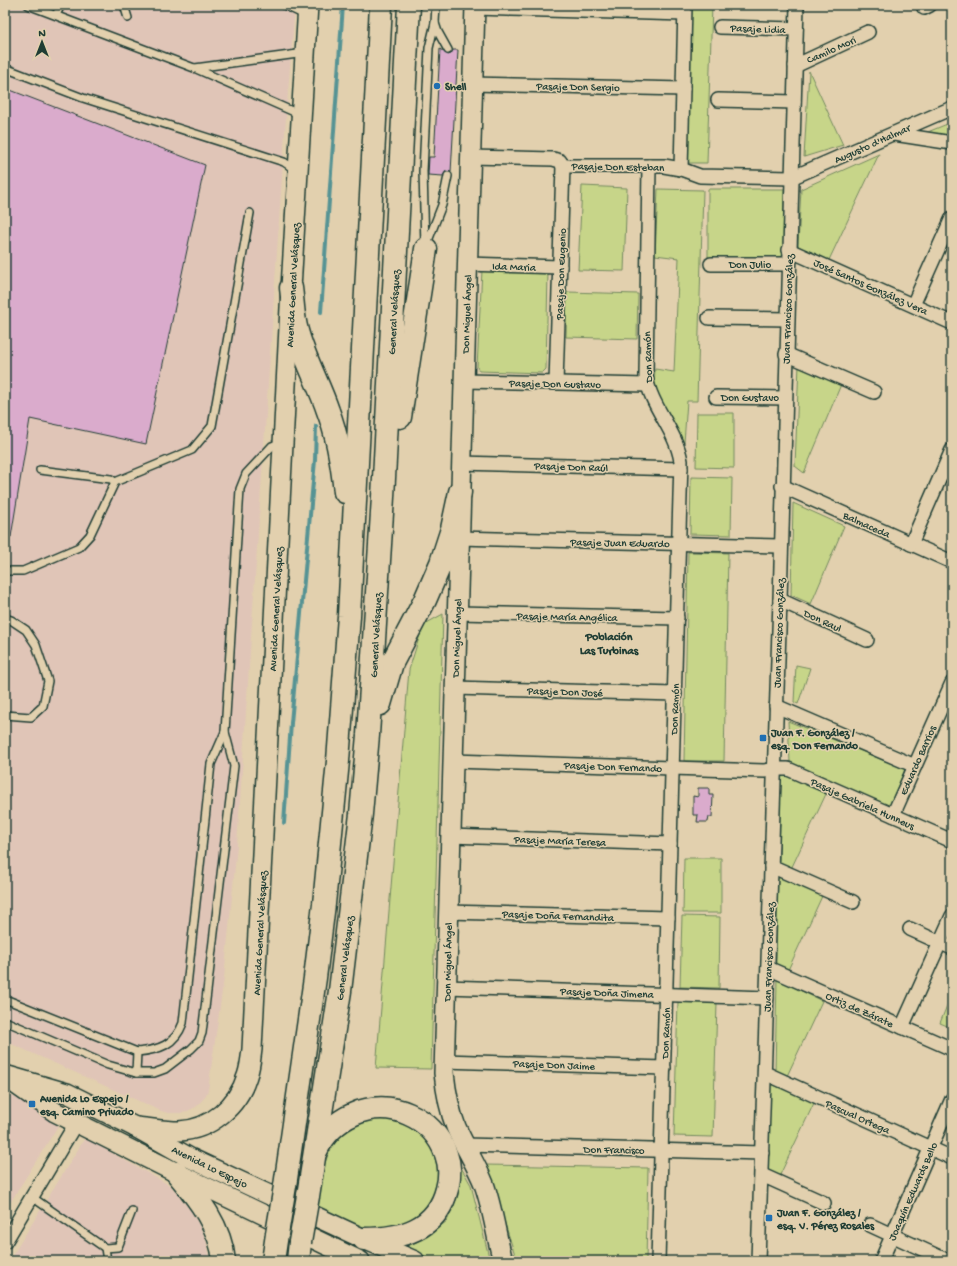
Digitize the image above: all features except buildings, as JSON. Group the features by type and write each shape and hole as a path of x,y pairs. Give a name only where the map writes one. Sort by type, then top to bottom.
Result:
{"highway":[{"path":"273,1261 307,1038 326,889 344,692 381,5"},
{"name":"General Velásquez","path":"299,1252 340,991 361,814 373,668 409,5"},
{"path":"383,497 391,468 426,249"},
{"path":"291,288 297,330 304,354 328,410 337,439 353,538"},
{"path":"361,814 376,726 388,674 398,650 425,600 441,563 452,529 460,492"},
{"path":"313,1160 323,1139 331,1130 349,1116 370,1109 381,1108 402,1111 422,1121 437,1136 447,1154 449,1173 445,1196 433,1217 423,1226 411,1232 388,1238 364,1239"},
{"path":"177,1173 195,1195 210,1220 221,1244 224,1261"}],"main road":[{"name":"Don Miguel Ángel","path":"475,6 444,1061 447,1098 456,1128 479,1173 487,1195 503,1261"},
{"name":"Avenida General Velásquez","path":"135,1127 179,1131 204,1125 215,1119 232,1104 247,1076 249,1066 254,1032 291,288 307,11"},
{"name":"Avenida Lo Espejo","path":"5,1076 67,1093 135,1127 190,1158 364,1239 416,1261"},
{"name":"Avenida Lo Espejo","path":"5,1076 55,1112 76,1123 360,1261"}],"street":[{"name":"Juan Francisco González","path":"758,1261 780,600 780,546 796,5"},
{"path":"475,6 684,10 681,169"},
{"name":"Pasaje Lidia","path":"720,27 796,30"},
{"name":"Camilo Mori","path":"795,66 868,32"},
{"name":"Pasaje Don Sergio","path":"472,84 683,88"},
{"path":"718,100 794,102"},
{"name":"Augusto d'Halmar","path":"791,178 952,108"},
{"path":"894,134 952,143"},
{"name":"Pasaje Don Esteban","path":"470,157 553,159 560,161 563,166 664,166 681,169 700,176 791,178"},
{"name":"Pasaje Don Eugenio","path":"556,383 563,166"},
{"name":"Don Ramón","path":"649,166 647,385 677,444 681,469 658,1261"},
{"path":"913,305 952,218"},
{"name":"José Santos González Vera","path":"789,250 952,322"},
{"name":"Ida Maria","path":"467,264 560,268"},
{"name":"Don Julio","path":"711,264 789,264"},
{"path":"708,318 787,319"},
{"path":"786,354 874,392"},
{"name":"Pasaje Don Gustavo","path":"464,381 647,385"},
{"name":"Don Gustavo","path":"716,397 785,398"},
{"path":"911,544 952,450"},
{"name":"Pasaje Don Raúl","path":"461,463 681,469"},
{"name":"Balmaceda","path":"782,486 952,562"},
{"name":"Pasaje Juan Eduardo","path":"459,538 780,546"},
{"name":"Don Raul","path":"780,600 867,640"},
{"name":"Pasaje María Angélica","path":"457,613 677,618"},
{"name":"Eduardo Barrios","path":"893,815 952,683"},
{"name":"Pasaje Don José","path":"455,688 674,694"},
{"path":"776,706 915,766"},
{"name":"Pasaje Don Fernando","path":"453,761 764,771 774,769"},
{"name":"Pasaje Gabriela Hunneus","path":"774,769 788,769 952,841"},
{"name":"Pasaje María Teresa","path":"450,836 670,844"},
{"path":"771,866 853,902"},
{"name":"Pasaje Doña Fernandita","path":"448,912 668,918"},
{"path":"902,1027 946,946 952,916"},
{"path":"910,929 946,946"},
{"name":"Ortiz de Zárate","path":"768,968 952,1049"},
{"name":"Pasaje Doña Jimena","path":"446,987 767,998"},
{"name":"Pasaje Don Jaime","path":"444,1061 664,1068"},
{"name":"Pascual Ortega","path":"765,1073 952,1158"},
{"name":"Joaquín Edwards Bello","path":"881,1261 952,1099"},
{"path":"5,1242 76,1123"},
{"name":"Don Francisco","path":"465,1145 762,1153"},
{"path":"762,1175 824,1203"},
{"path":"870,1225 948,1261"}],"lane":[{"path":"28,5 194,68 302,115"},
{"path":"56,15 61,5"},
{"path":"124,5 128,18"},
{"path":"284,5 307,11"},
{"path":"426,249 423,171 429,48 435,24 436,5"},
{"path":"435,24 448,50"},
{"path":"194,68 305,53"},
{"path":"5,68 83,98 284,162 298,172"},
{"path":"426,249 432,227 442,205 448,176"},
{"path":"5,571 23,570 79,547 90,536 115,482 192,450 212,426 250,213"},
{"path":"5,1021 108,1065 136,1073 154,1073 165,1069 199,1041 202,1033 234,766 225,732 240,489 246,474 272,446 284,441"},
{"path":"40,470 111,478 115,482"},
{"path":"5,618 11,620 26,630 36,645 48,681 43,706 31,718 5,715"},
{"path":"5,999 137,1052 153,1050 166,1045 176,1038 183,1023 211,764 225,732"},
{"path":"136,1073 137,1052"},
{"path":"32,1197 104,1248 107,1261"},
{"path":"104,1248 118,1246 132,1212"}],"shaded area":[{"path":"5,5 295,5 286,117 237,846 224,978 208,1090 205,1097 196,1107 183,1113 168,1113 161,1111 5,1041"},
{"path":"5,1093 63,1118 5,1211"},
{"path":"85,1138 171,1186 191,1211 199,1225 206,1240 211,1261 9,1261"}],"green space":[{"path":"691,5 712,5 707,163 687,163"},
{"path":"809,71 843,145 804,157"},
{"path":"952,122 952,140 923,134"},
{"path":"879,154 829,260 798,246 801,189"},
{"path":"582,186 627,188 624,271 578,270"},
{"path":"658,189 703,190 697,401 687,401 684,443 654,390 655,369 674,372 679,258 655,255"},
{"path":"708,189 784,189 783,258 708,258"},
{"path":"482,270 548,272 546,369 542,373 479,371 477,367"},
{"path":"567,292 638,294 637,339 566,337"},
{"path":"799,364 842,382 804,473 795,466"},
{"path":"697,413 734,413 734,468 696,467"},
{"path":"691,477 732,478 731,535 690,534"},
{"path":"793,503 844,526 811,604 791,595"},
{"path":"688,552 728,553 724,761 684,761"},
{"path":"443,614 431,1069 376,1068 409,670 423,625"},
{"path":"796,665 810,668 798,704 794,702"},
{"path":"788,721 905,769 889,807 790,762"},
{"path":"781,772 826,794 791,869 779,864"},
{"path":"684,858 721,858 721,913 683,913"},
{"path":"778,873 823,894 788,970 776,964"},
{"path":"682,916 720,917 719,988 680,987"},
{"path":"777,979 822,1001 787,1076 775,1071"},
{"path":"952,993 952,1028 940,1023"},
{"path":"678,1002 717,1003 713,1137 674,1136"},
{"path":"770,1080 815,1101 779,1177 768,1171"},
{"path":"372,1115 397,1116 427,1138 435,1153 439,1173 434,1193 422,1213 401,1225 375,1229 347,1226 316,1212 320,1175 332,1145 349,1125"},
{"path":"458,1162 471,1185 490,1261 422,1261 394,1249 406,1247 426,1237 447,1221 458,1195"},
{"path":"486,1165 648,1168 646,1261 517,1261"}],"waterway":[{"path":"321,312 343,5"},
{"path":"284,823 291,723 315,460 316,426"}],"place":[{"name":"Shell","path":"437,86"},
{"name":"Juan F. González / esq. Don Fernando","path":"763,738"},
{"name":"Avenida Lo Espejo / esq. Camino Privado","path":"32,1104"},
{"name":"Juan F. González / esq. V. Pérez Rosales","path":"769,1218"}],"district":[{"name":"Población Las Turbinas","path":"609,643"}]}
